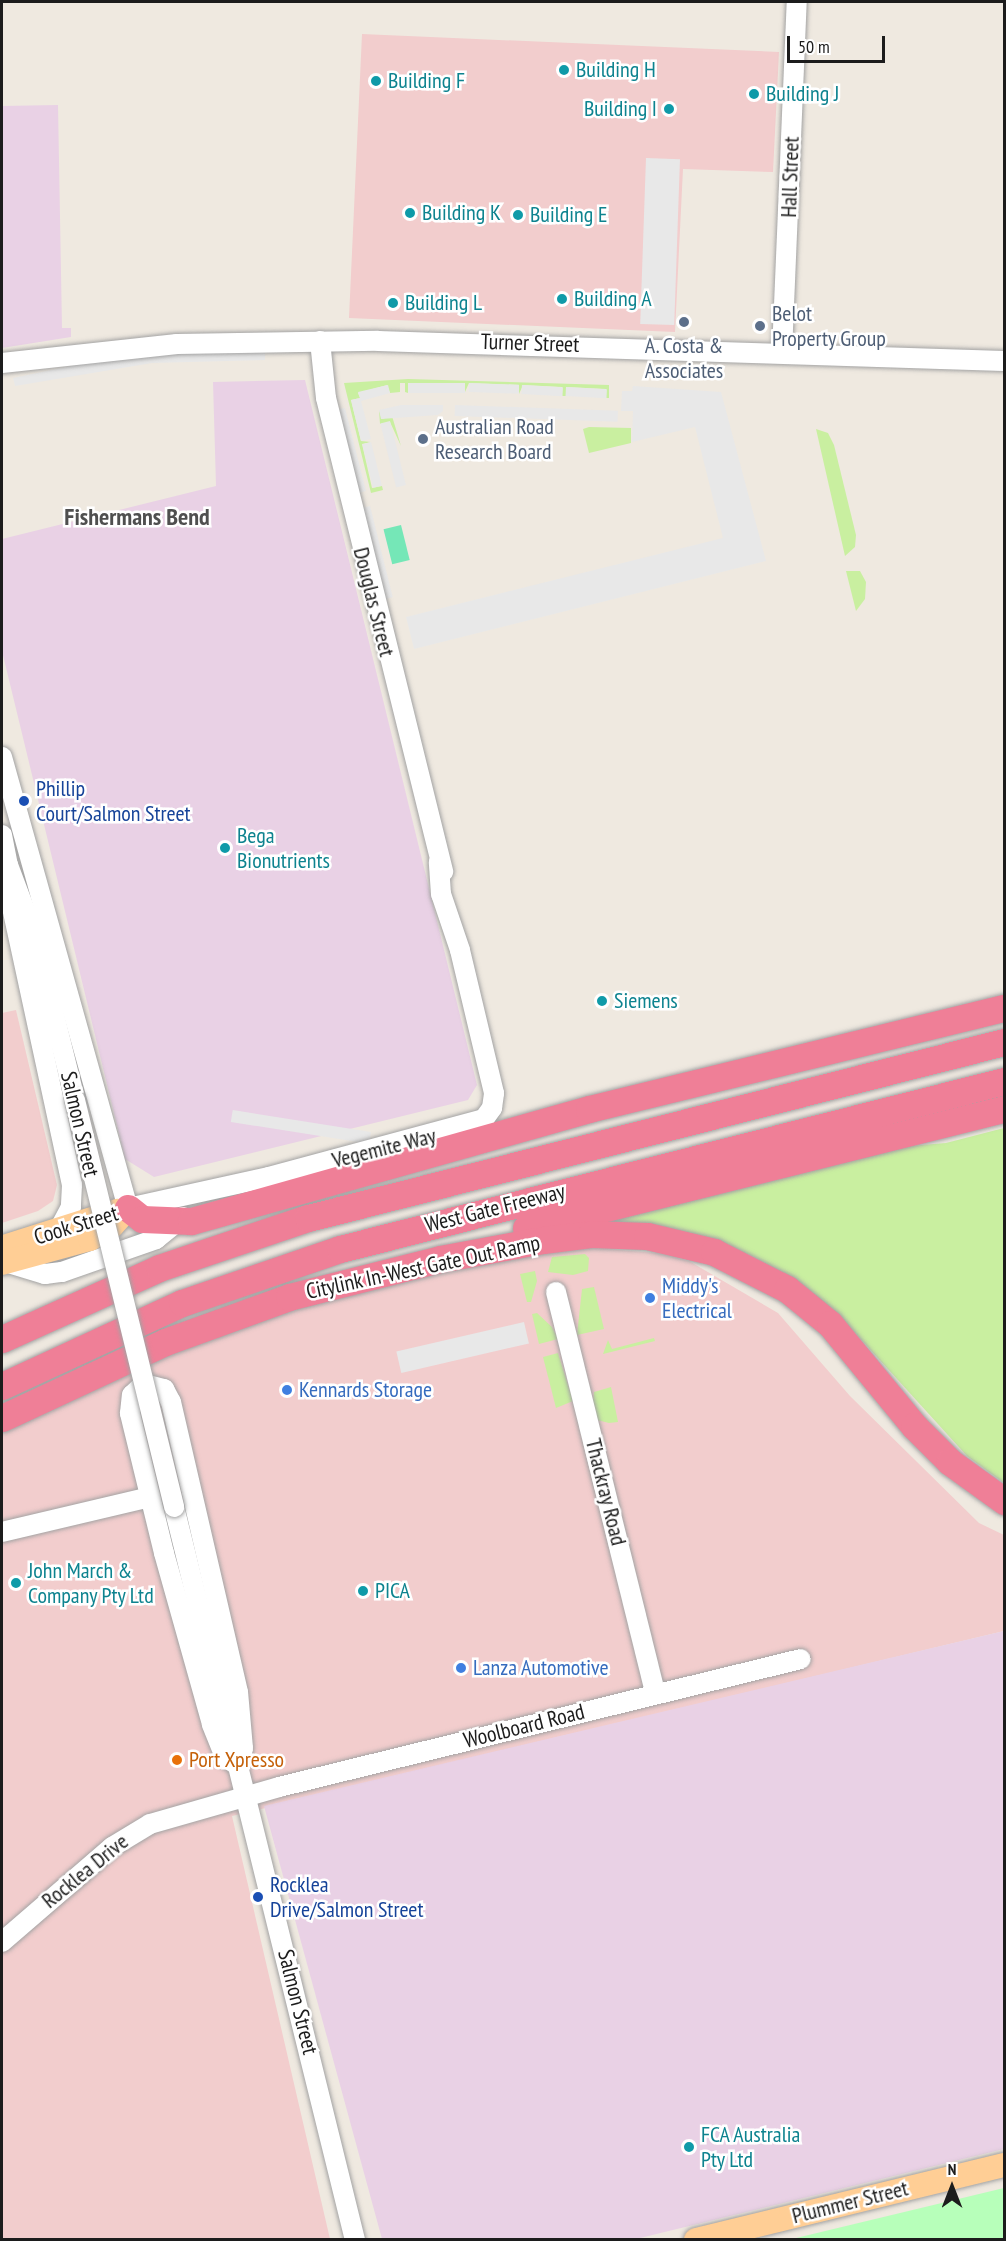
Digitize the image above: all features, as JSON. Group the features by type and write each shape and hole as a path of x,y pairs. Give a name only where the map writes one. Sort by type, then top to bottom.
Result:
{"highway":[{"path":"128,1208 142,1219 179,1222 250,1207 532,1124 1005,1008"},
{"name":"West Gate Freeway","path":"2,1339 82,1301 212,1248 405,1191 1005,1042"},
{"path":"212,1248 295,1209 542,1131 784,1062"},
{"name":"West Gate Freeway","path":"2,1386 182,1303 340,1249 1005,1081"},
{"path":"289,1297 379,1267 536,1225 1005,1109"},
{"name":"Citylink In-West Gate Out Ramp","path":"2,1418 81,1379 165,1342 289,1297 440,1259 571,1236 648,1236 694,1246 754,1269 813,1308 855,1350 914,1426 943,1455 1005,1501"},
{"path":"2,1328 82,1301"}],"main road":[{"name":"Cook Street","path":"3,1257 60,1230 128,1208"},
{"name":"Cook Street","path":"3,1257 90,1239 112,1226 128,1208"},
{"name":"Plummer Street","path":"696,2240 1005,2165"}],"street":[{"name":"Hall Street","path":"783,353 797,2"},
{"name":"Turner Street","path":"2,363 56,359 166,345 320,341 449,341 1005,361"},
{"name":"Douglas Street","path":"320,341 326,398 439,862 455,906 460,951 493,1087 492,1108"},
{"name":"Turner Street","path":"2,374 56,359"},
{"name":"Salmon Street","path":"2,757 29,867 41,895 128,1208"},
{"name":"Salmon Street","path":"2,836 8,865 34,934 355,2240"},
{"name":"Salmon Street","path":"8,865 8,889 69,1172 72,1204 60,1230"},
{"name":"Salmon Street","path":"29,867 34,934"},
{"name":"Vegemite Way","path":"128,1208 269,1177 473,1125 484,1119 492,1108"},
{"path":"69,1172 98,1173 114,1156"},
{"name":"Vegemite Way","path":"114,1254 156,1239 203,1202 269,1177"},
{"name":"Cook Street","path":"3,1257 51,1274 114,1254"},
{"name":"Thackray Road","path":"556,1292 655,1693"},
{"name":"Salmon Street","path":"150,1384 167,1392 189,1479 238,1692 243,1748 239,1766 225,1757 212,1724 150,1497 129,1406 135,1390 150,1384"},
{"path":"2,1532 150,1497"},
{"name":"Woolboard Road","path":"247,1796 655,1693 801,1659"},
{"name":"Rocklea Drive","path":"2,1942 137,1830 247,1796"}],"shaded area":[{"path":"362,34 779,52 773,172 683,169 675,332 349,318"},
{"path":"58,105 62,328 71,328 71,337 2,348 2,106"},
{"path":"646,158 680,159 674,325 640,324"},
{"path":"265,351 265,360 152,363 15,386 13,378 85,363 172,353"},
{"path":"305,380 477,1085 468,1100 154,1177 125,1159 2,651 2,539 216,486 213,382"},
{"path":"408,383 465,383 465,393 408,393"},
{"path":"469,383 519,385 519,394 469,392"},
{"path":"388,385 390,393 361,401 371,439 361,441 351,400 360,398 358,392"},
{"path":"522,385 563,387 562,396 522,394"},
{"path":"633,386 721,392 766,561 414,649 406,617 723,538 695,427 632,442 633,411 621,411 622,391 632,391"},
{"path":"566,387 607,389 606,398 566,396"},
{"path":"401,405 443,405 443,411 438,415 381,419 379,410"},
{"path":"455,405 618,411 618,422 455,416"},
{"path":"345,408 366,491 355,494 336,410"},
{"path":"390,421 406,485 396,487 380,423"},
{"path":"371,442 382,486 373,488 362,444"},
{"path":"370,506 393,597 382,600 359,509"},
{"path":"16,1010 57,1185 53,1201 38,1211 2,1223 2,1013"},
{"path":"233,1110 371,1132 369,1144 231,1122"},
{"path":"581,1247 657,1253 689,1261 778,1313 850,1396 979,1523 1004,1535 1004,1631 232,1816 330,2239 2,2240 2,1429 236,1324 470,1259"},
{"path":"524,1322 529,1343 401,1373 396,1351"},
{"path":"1004,1631 1004,2149 636,2239 382,2239 264,1806"}],"green space":[{"path":"408,379 609,385 609,398 606,398 606,389 566,387 566,396 562,396 562,387 523,385 519,394 519,385 469,383 465,392 465,383 408,383 408,393 405,392 405,383 400,383 400,392 390,393 387,385 358,393 360,398 351,400 361,441 371,442 362,444 372,488 382,486 383,490 371,493 344,383"},
{"path":"379,410 382,419 392,416 401,446 390,422 380,424"},
{"path":"589,427 631,428 631,443 589,453 583,429"},
{"path":"816,429 828,433 834,445 856,535 855,547 845,556"},
{"path":"401,525 410,560 392,564 384,529"},
{"path":"846,571 860,571 866,582 865,599 856,611"},
{"path":"1004,1128 1004,1483 967,1456 837,1313 791,1277 750,1255 697,1236 602,1226 602,1219 910,1146 946,1143"},
{"path":"585,1254 589,1258 588,1271 573,1275 548,1272 552,1257"},
{"path":"535,1271 537,1281 531,1302 527,1302 520,1274"},
{"path":"594,1287 604,1329 577,1335 582,1289"},
{"path":"537,1313 552,1327 558,1339 539,1344 532,1314"},
{"path":"654,1338 655,1341 603,1354 608,1340 612,1349"},
{"path":"558,1353 573,1401 556,1408 543,1357"},
{"path":"611,1387 618,1422 609,1423 597,1420 593,1402 594,1392"},
{"path":"1004,2188 1004,2239 792,2239"}],"place":[{"name":"Building H","path":"564,70"},
{"name":"Building F","path":"376,81"},
{"name":"Building J","path":"754,94"},
{"name":"Building I","path":"669,109"},
{"name":"Building K","path":"410,213"},
{"name":"Building E","path":"518,215"},
{"name":"Building A","path":"562,299"},
{"name":"Building L","path":"393,303"},
{"name":"A. Costa & Associates","path":"684,322"},
{"name":"Belot Property Group","path":"760,326"},
{"name":"Australian Road Research Board","path":"423,439"},
{"name":"Phillip Court/Salmon Street","path":"24,801"},
{"name":"Bega Bionutrients","path":"225,848"},
{"name":"Siemens","path":"602,1001"},
{"name":"Middy's Electrical","path":"650,1298"},
{"name":"Kennards Storage","path":"287,1390"},
{"name":"John March & Company Pty Ltd","path":"16,1583"},
{"name":"PICA","path":"363,1591"},
{"name":"Lanza Automotive","path":"461,1668"},
{"name":"Port Xpresso","path":"177,1760"},
{"name":"Rocklea Drive/Salmon Street","path":"258,1897"},
{"name":"FCA Australia Pty Ltd","path":"689,2147"}],"district":[{"name":"Fishermans Bend","path":"137,517"}]}
